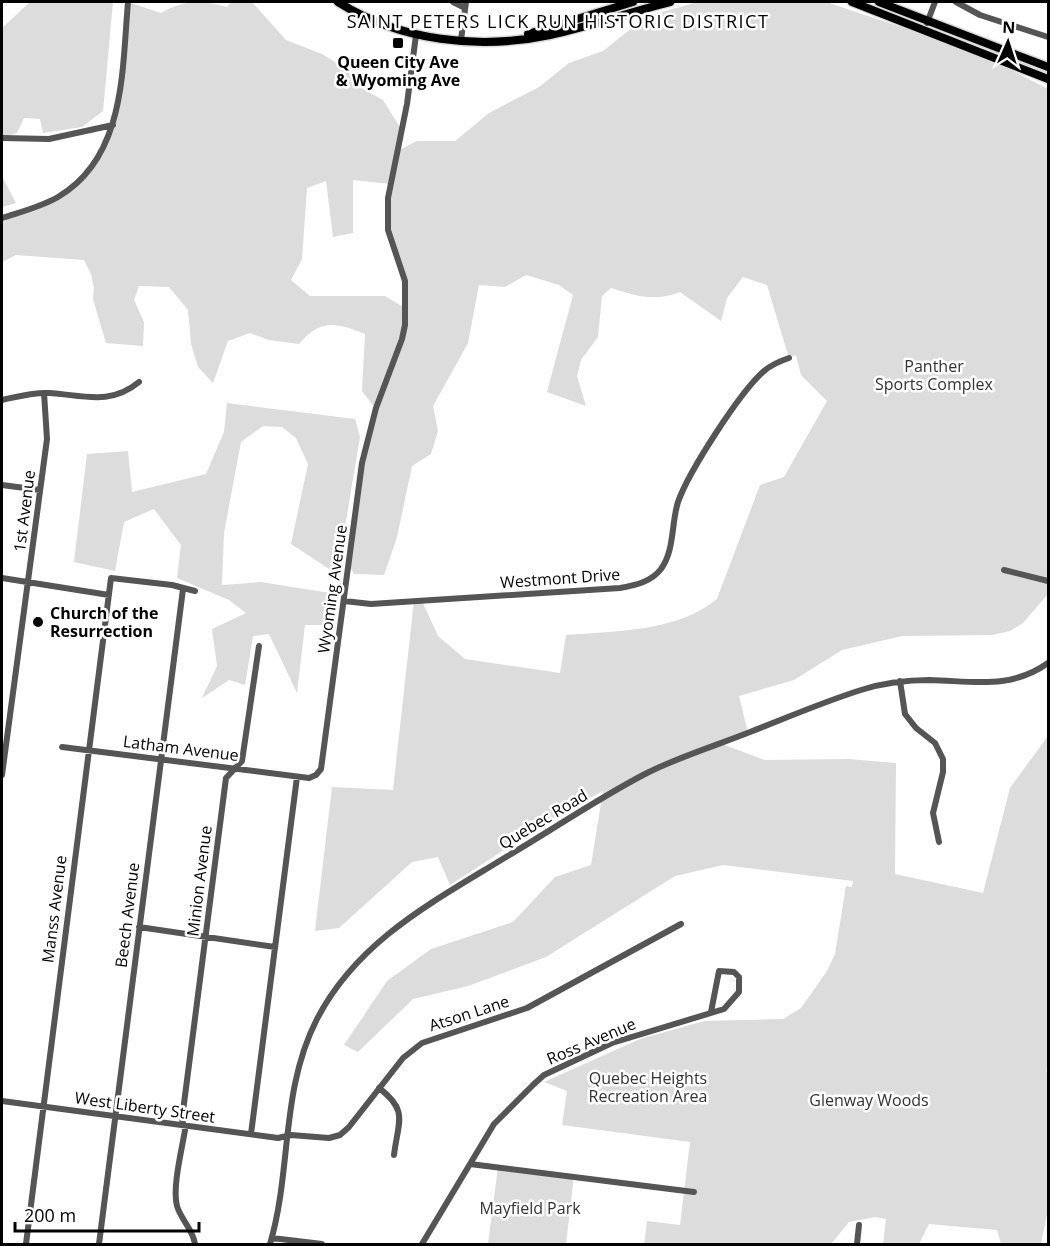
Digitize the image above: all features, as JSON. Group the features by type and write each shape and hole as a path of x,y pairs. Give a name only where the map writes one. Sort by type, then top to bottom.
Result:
{"main road":[{"path":"338,2 371,20 416,35 461,40 547,35 667,2"},
{"path":"517,38 633,2"},
{"path":"852,2 926,24 1048,67"},
{"path":"879,2 1048,79"}],"street":[{"path":"2,218 57,198 94,164 113,125 120,91 128,2"},
{"path":"453,2 465,5 461,40"},
{"path":"926,24 935,2"},
{"path":"956,2 980,15 1048,37"},
{"name":"Wyoming Avenue","path":"297,777 314,777 321,769 362,463 376,408 405,326 405,281 396,248 388,230 388,198 407,104 416,35"},
{"path":"2,138 49,139 113,125"},
{"name":"Westmont Drive","path":"344,600 371,604 422,601 620,588 645,582 659,572 666,560 679,501 708,446 752,383 765,370 789,358"},
{"path":"2,400 44,393 99,399 117,396 139,382"},
{"name":"1st Avenue","path":"2,775 47,439 44,393"},
{"path":"2,485 40,490"},
{"path":"1004,570 1048,581"},
{"path":"2,578 109,595"},
{"name":"Manss Avenue","path":"26,1245 111,578 183,589"},
{"path":"183,589 195,591"},
{"name":"Beech Avenue","path":"99,1245 183,589"},
{"name":"Minion Avenue","path":"195,1245 191,1229 181,1216 176,1202 185,1130 183,1126 226,778 242,761 259,646"},
{"name":"Quebec Road","path":"271,1241 295,1078 317,1019 351,967 365,952 401,923 645,774 857,691 900,681 993,684 1018,679 1048,663"},
{"path":"900,681 905,714 916,728 934,742 943,759 943,772 933,813 939,842"},
{"name":"Latham Avenue","path":"62,747 297,777"},
{"path":"251,1134 297,777"},
{"name":"Atson Lane","path":"286,1136 329,1138 340,1135 403,1058 422,1043 528,1008 681,924"},
{"path":"139,927 275,947"},
{"name":"Ross Avenue","path":"422,1245 499,1118 544,1076 612,1043 724,1009 735,999 740,982 734,972 720,971 711,1012"},
{"path":"379,1088 395,1102 399,1110 394,1155"},
{"name":"West Liberty Street","path":"2,1101 278,1138 286,1136"},
{"path":"470,1164 694,1192"},
{"path":"857,1245 859,1225"},
{"path":"271,1241 322,1245"}],"green space":[{"path":"30,2 113,2 103,111 82,127 43,133 40,119 24,118 17,133 2,138 2,28"},
{"path":"128,2 161,13 193,2 227,7 231,2 252,2 286,40 322,54 348,70 361,88 383,100 401,129 397,151 417,141 455,141 489,113 539,87 569,63 603,51 647,16 698,2 826,2 922,34 1011,70 1048,89 1048,594 1023,623 1010,631 992,635 902,636 842,650 794,680 739,696 748,733 722,744 765,760 849,759 896,763 895,874 983,893 1010,788 1048,736 1048,1067 1046,1070 1048,1073 1048,1209 1041,1244 1001,1244 997,1230 929,1224 919,1244 883,1244 886,1219 875,1217 849,1222 831,1244 644,1244 647,1221 680,1225 690,1142 562,1125 567,1091 544,1082 640,1039 704,1021 783,1019 801,1008 827,971 835,954 846,886 852,887 853,881 723,865 675,876 546,957 468,986 413,999 358,1052 344,1045 387,981 431,949 513,922 555,877 591,865 603,791 558,815 450,885 438,857 412,862 339,928 315,931 332,787 393,790 414,601 422,601 438,636 465,659 560,673 566,635 645,628 684,618 701,610 717,599 760,485 784,477 827,401 801,375 796,355 789,358 767,285 743,277 727,298 721,321 680,292 653,297 611,288 602,296 598,337 581,360 577,376 586,406 547,392 573,295 559,285 526,275 505,287 479,285 468,343 433,406 438,431 431,454 412,466 397,537 384,575 354,574 349,565 362,463 375,408 362,391 365,334 346,327 330,325 315,330 299,344 269,340 250,333 228,341 213,383 198,367 191,344 188,310 169,287 139,286 134,300 144,322 143,346 106,343 93,299 94,288 91,274 84,260 16,255 2,262 2,218 58,198 79,181 95,160 107,136 120,83","holes":["353,180 390,184 391,236 406,295 405,308 385,296 310,296 291,280 302,259 307,188 326,181 333,237 353,233"]},
{"path":"2,179 16,203 2,207"},
{"path":"227,403 355,419 360,437 337,574 291,544 308,464 296,438 282,427 263,426 241,442 224,533 222,585 261,582 336,594 330,625 305,625 297,693 269,634 253,636 245,685 229,680 202,698 217,666 212,629 246,613 229,600 177,578 181,545 154,509 124,522 115,571 74,562 87,454 128,451 132,492 206,474 224,432"},
{"name":"Mayfield Park","path":"498,1167 574,1176 566,1244 488,1244"}],"place":[{"name":"Queen City Ave & Wyoming Ave","path":"398,43"},
{"name":"Church of the Resurrection","path":"38,622"}],"district":[{"name":"SAINT PETERS LICK RUN HISTORIC DISTRICT","path":"558,22"}],"park label":[{"name":"Panther Sports Complex","path":"934,375"},
{"name":"Quebec Heights Recreation Area","path":"648,1087"},
{"name":"Glenway Woods","path":"869,1100"}]}
